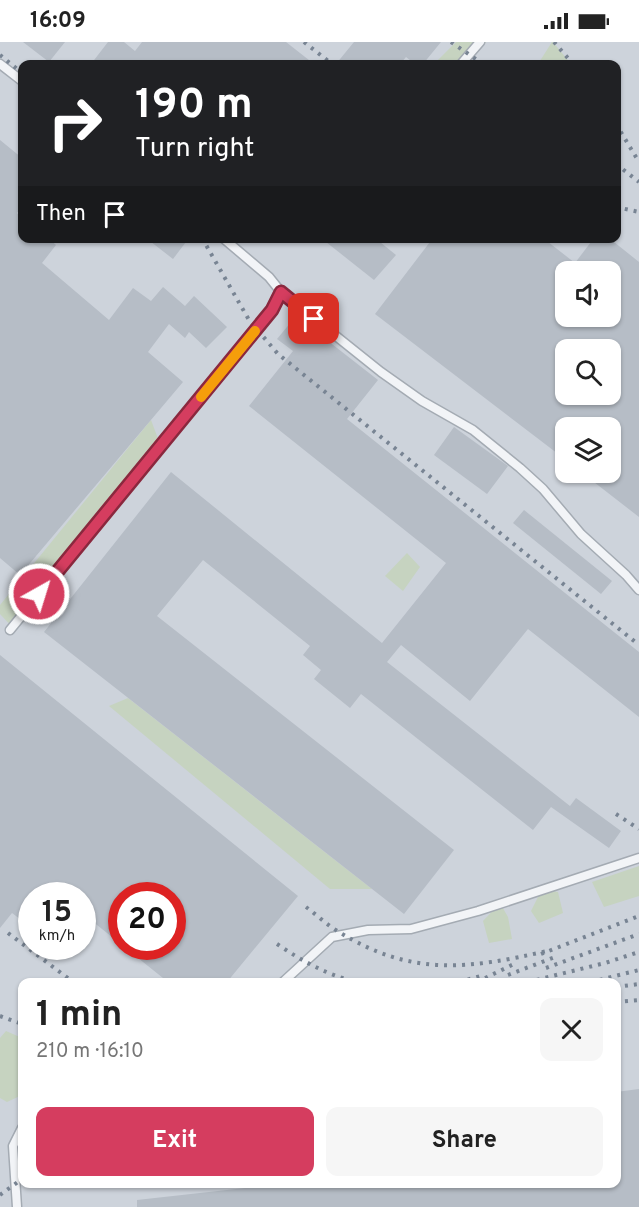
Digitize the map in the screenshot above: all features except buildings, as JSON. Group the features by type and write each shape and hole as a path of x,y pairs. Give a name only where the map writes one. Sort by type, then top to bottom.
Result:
{"lane":[{"path":"464,60 480,42"},
{"path":"0,64 18,78"},
{"path":"229,243 269,277 281,292 381,372 422,401 473,430 520,468 543,489 580,534 626,574 639,590"},
{"path":"10,630 272,310 281,292"},
{"path":"287,978 332,937 368,930 411,929 478,911 639,858"},
{"path":"16,1207 13,1146 18,1136"}],"shaded area":[{"path":"0,42 639,42 639,1207 0,1207"}],"green space":[{"path":"456,42 486,42 470,60 438,60"},
{"path":"553,42 568,60 541,60"},
{"path":"151,420 160,444 15,630 0,614 0,605"},
{"path":"407,553 420,567 403,591 385,576"},
{"path":"128,698 372,889 330,889 109,706"},
{"path":"639,866 639,896 604,907 592,882"},
{"path":"542,889 558,892 563,913 539,923 531,911"},
{"path":"500,903 508,917 512,939 489,943 483,921"},
{"path":"6,1031 18,1036 18,1097 7,1102 0,1098 0,1038"}],"railway":[{"path":"304,42 327,60"},
{"path":"451,42 477,60"},
{"path":"554,42 570,60"},
{"path":"0,55 18,70"},
{"path":"621,132 639,162"},
{"path":"621,168 639,182"},
{"path":"621,208 639,212"},
{"path":"205,243 249,320 278,354 639,645"},
{"path":"616,814 639,829"},
{"path":"306,907 335,929 366,946 416,963 466,965 547,951"},
{"path":"541,954 639,916"},
{"path":"8,933 68,978"},
{"path":"546,968 639,934"},
{"path":"277,944 315,967 344,978"},
{"path":"544,978 639,952"},
{"path":"508,975 555,957"},
{"path":"485,978 516,963"},
{"path":"607,978 639,970"},
{"path":"473,978 484,975"},
{"path":"621,986 639,984"},
{"path":"621,1002 639,1000"},
{"path":"0,1016 18,1023"},
{"path":"0,1195 18,1182"}],"slow traffic":[{"path":"201,397 255,331"}],"route":[{"path":"39,594 272,310 281,292 314,319"}]}
